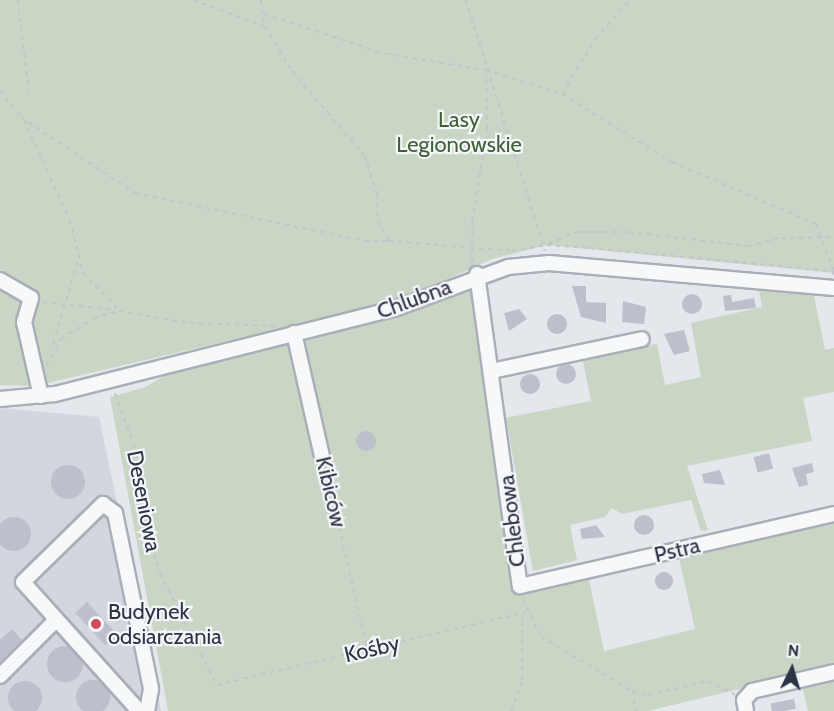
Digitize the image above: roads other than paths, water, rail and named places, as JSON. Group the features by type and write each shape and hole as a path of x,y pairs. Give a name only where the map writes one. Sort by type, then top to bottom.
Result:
{"street":[{"name":"Chlubna","path":"0,399 112,378 394,309 475,275 549,263 834,288"},
{"name":"Chlebowa","path":"475,275 492,371 520,586"},
{"path":"0,280 31,298 24,322 40,391"},
{"name":"Kibiców","path":"300,332 322,456"},
{"path":"492,371 642,339"},
{"path":"139,711 25,587 24,577 96,508 108,505 115,513 149,681 147,711"},
{"name":"Pstra","path":"520,586 834,514"},
{"path":"0,676 56,620"},
{"path":"745,705 752,692 834,672"}],"place":[{"name":"Budynek odsiarczania","path":"96,624"}],"park label":[{"name":"Lasy Legionowskie","path":"459,132"}]}
